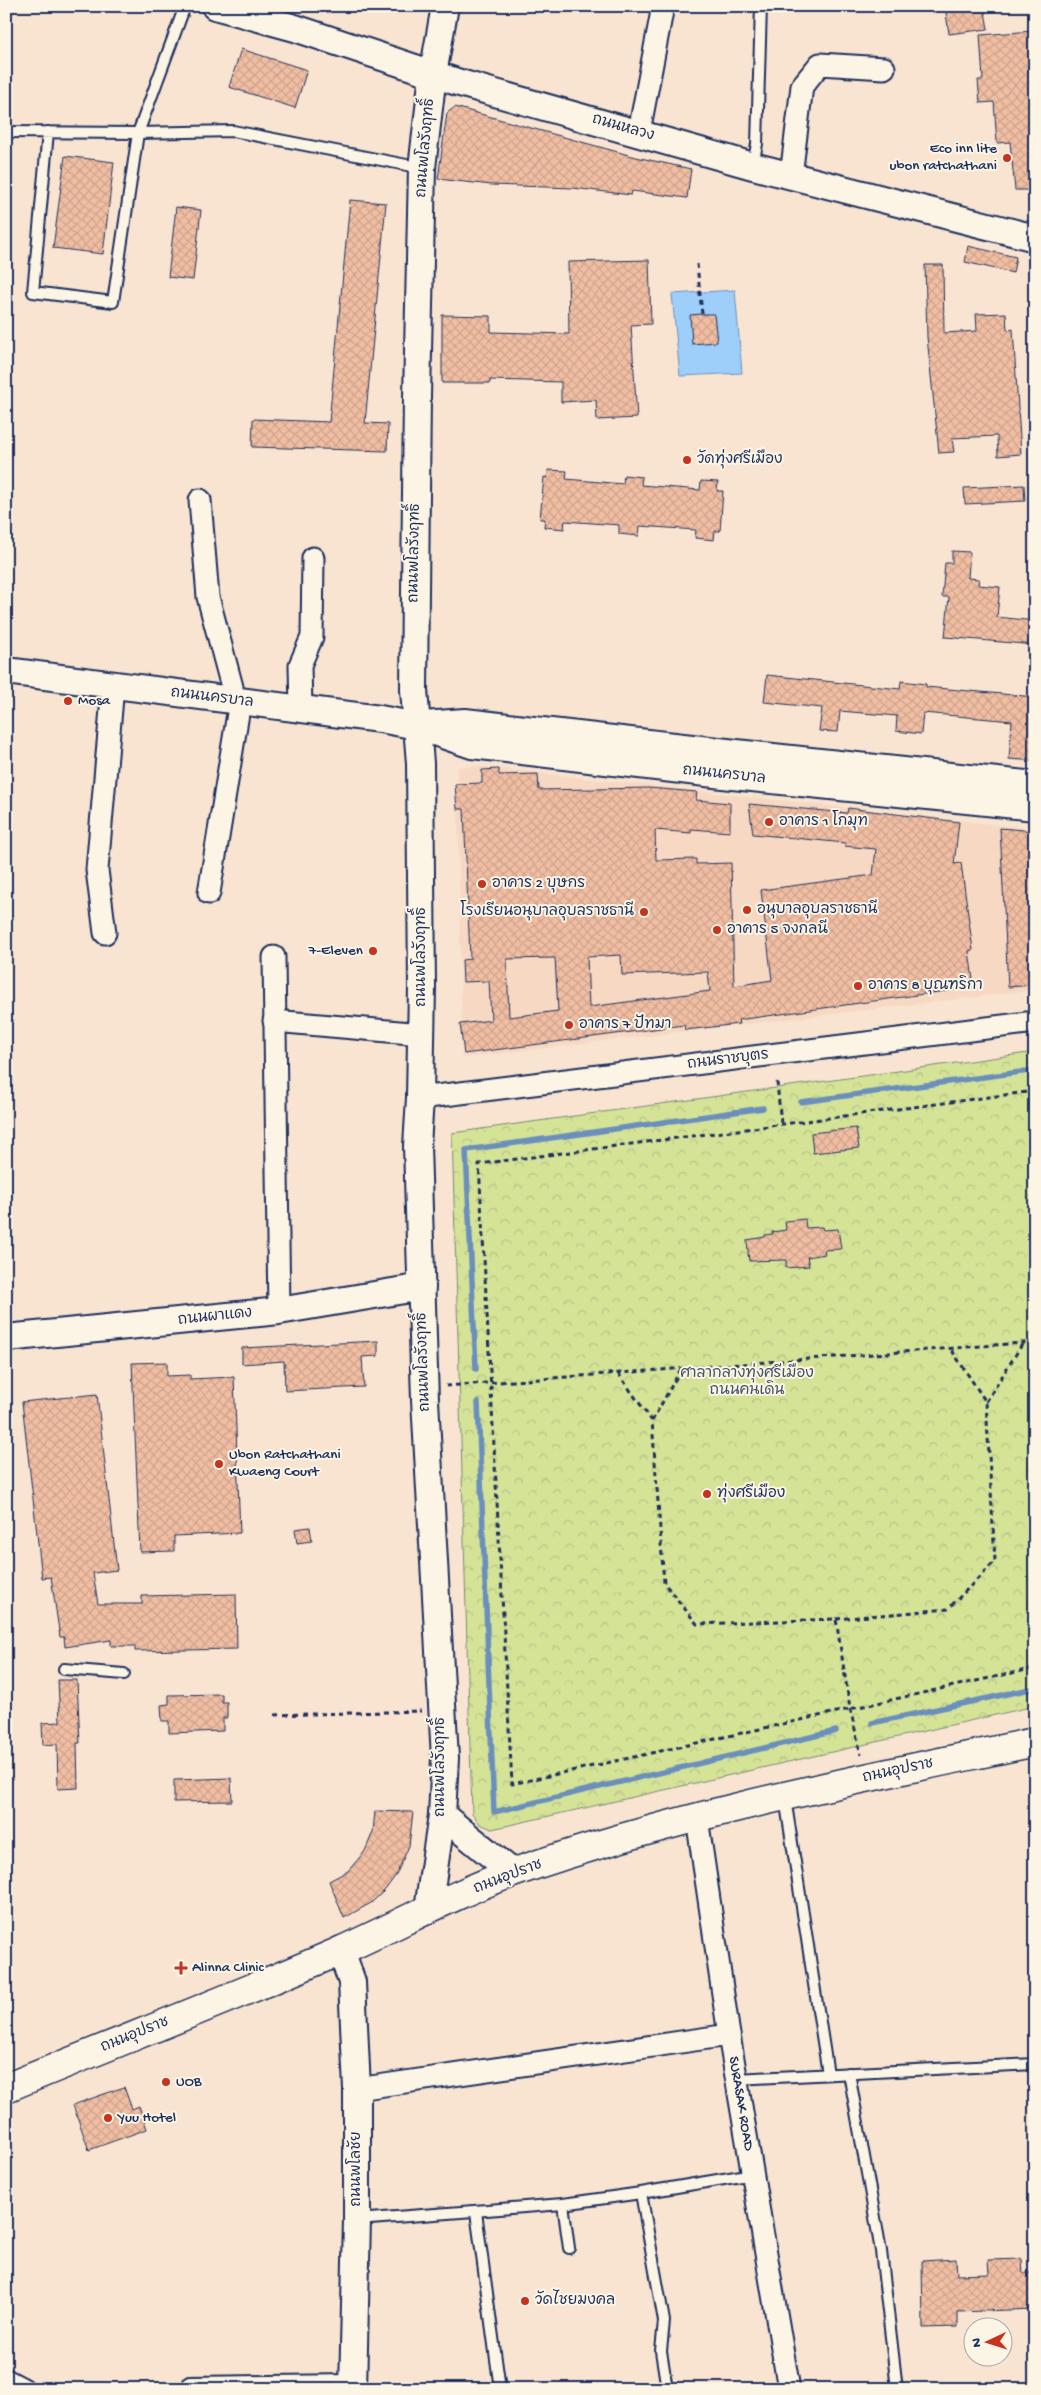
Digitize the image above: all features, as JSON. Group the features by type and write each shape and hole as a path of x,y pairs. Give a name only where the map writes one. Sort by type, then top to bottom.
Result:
{"main road":[{"name":"ถนนอุปราช","path":"6,2088 341,1950 428,1909 513,1873 697,1818 785,1796 1035,1742"}],"street":[{"name":"ถนนหลวง","path":"215,6 295,28 434,74 753,166 1035,238"},
{"name":"ถนนพโลรังฤทธิ์","path":"428,1909 442,1815 445,1758 425,1388 417,1146 422,1034 420,762 414,690 416,416 422,168 445,6"},
{"path":"639,132 663,6"},
{"path":"791,176 802,86 820,64 884,68"},
{"path":"200,500 208,597 236,700 209,893"},
{"path":"301,710 300,665 312,636 313,558"},
{"name":"ถนนนครบาล","path":"6,671 380,719 417,726 465,722 725,764 1035,807"},
{"path":"105,933 97,870 112,686"},
{"name":"ถนนนครบาล","path":"725,764 1035,785"},
{"path":"274,957 278,1311"},
{"path":"274,1021 422,1034"},
{"name":"ถนนราชบุตร","path":"420,1098 1035,1022"},
{"name":"ถนนผาแดง","path":"6,1338 278,1311 422,1287"},
{"path":"442,1815 513,1873"},
{"name":"SURASAK ROAD","path":"697,1818 736,2079 789,2389"},
{"name":"ถนนพโลชัย","path":"341,1950 352,1982 357,2089 357,2220 353,2385"},
{"path":"357,2089 729,2035"},
{"path":"6,2380 23,2389"}],"lane":[{"path":"48,132 33,292 113,302 138,133 184,6"},
{"path":"753,166 757,144 761,6"},
{"path":"6,132 138,133 233,131 422,168"},
{"path":"64,1669 124,1674"},
{"path":"785,1796 828,2074"},
{"path":"736,2079 1035,2064"},
{"path":"849,2073 881,2252 897,2389"},
{"path":"357,2220 563,2204 753,2174"},
{"path":"641,2193 664,2322 662,2351 667,2389"},
{"path":"563,2204 569,2248"},
{"path":"476,2212 500,2389"},
{"path":"189,2382 353,2385"}],"path":[{"path":"697,264 702,314"},
{"path":"777,1082 781,1124"},
{"path":"1035,1091 479,1164 512,1784 1035,1668"},
{"path":"986,1402 1024,1342"},
{"path":"425,1388 1035,1342"},
{"path":"618,1373 652,1421 664,1583 697,1624 836,1619 948,1609 996,1561 986,1402 950,1349"},
{"path":"652,1421 681,1369"},
{"path":"836,1619 850,1708 866,1778"},
{"path":"275,1715 442,1710"}],"shaded area":[{"name":"อนุบาลอุบลราชธานี","path":"478,766 1035,829 1035,990 462,1058 457,767"}],"green space":[{"name":"ศาลากลางทุ่งศรีเมือง ถนนคนเดิน","path":"1035,1052 1035,1706 492,1829 480,1824 472,1813 452,1133"}],"water":[{"path":"735,290 742,373 680,376 672,294"}],"building":[{"path":"945,6 984,6 988,29 949,34"},
{"path":"1033,31 1035,190 1015,190 1010,142 997,143 994,102 980,103 978,80 983,80 980,35"},
{"path":"241,49 307,70 295,108 229,87"},
{"path":"455,107 636,157 691,169 687,198 632,191 631,195 573,188 492,185 438,179 447,113"},
{"path":"65,156 114,162 103,254 53,248"},
{"path":"350,200 386,203 365,423 388,424 387,451 252,447 253,419 329,422"},
{"path":"176,207 201,210 193,280 168,277"},
{"path":"968,246 1016,257 1013,273 965,262"},
{"path":"649,260 651,324 631,325 637,418 597,420 596,400 561,402 561,382 490,380 490,383 442,383 442,315 491,316 491,332 569,334 568,262"},
{"path":"925,265 943,265 944,333 977,331 976,314 1006,313 1007,330 1013,329 1021,454 998,456 997,436 952,438 954,452 939,453 927,337"},
{"path":"714,314 717,342 692,344 690,315"},
{"path":"548,470 567,471 566,479 623,484 624,475 642,477 641,485 700,490 701,481 718,482 717,491 723,491 720,531 715,531 714,540 695,538 696,530 640,526 639,536 619,534 619,525 565,521 564,529 544,527 545,519 540,519 544,477 547,478"},
{"path":"1024,485 1025,501 965,504 964,488"},
{"path":"952,551 970,552 968,578 979,579 978,585 1000,587 997,617 1035,621 1035,645 945,637 949,597 942,597 945,563 952,563"},
{"path":"767,675 900,689 901,681 926,684 926,687 1035,697 1035,761 1009,759 1012,721 923,713 921,734 896,731 897,716 840,711 838,732 819,731 822,708 764,702"},
{"name":"อนุบาลอุบลราชธานี","path":"499,769 499,775 538,774 539,790 649,788 697,792 696,800 730,803 730,832 691,829 691,833 655,830 656,860 696,859 696,864 731,863 734,986 772,980 761,890 873,875 876,849 844,846 845,843 753,834 749,804 847,813 848,808 959,822 954,864 961,863 973,950 969,951 974,987 738,1020 739,1024 685,1030 684,1025 464,1054 460,1024 491,1020 489,981 463,982 462,960 470,959 464,809 457,809 455,784 482,783 482,770","holes":["621,955 622,975 708,972 710,991 589,1007 587,957","555,958 558,1011 509,1017 507,959"]},
{"path":"1000,828 1035,831 1035,985 1008,987"},
{"path":"856,1128 859,1148 813,1153 811,1133"},
{"path":"805,1219 806,1228 838,1229 841,1249 824,1250 825,1254 807,1257 809,1266 786,1268 786,1260 749,1261 747,1240 765,1237 765,1235 773,1234 772,1232 786,1230 785,1221"},
{"path":"378,1341 378,1356 362,1357 364,1387 285,1391 284,1361 242,1364 242,1348"},
{"path":"167,1362 167,1376 190,1375 190,1379 234,1377 240,1533 174,1536 174,1551 140,1552 132,1363"},
{"path":"97,1394 117,1570 93,1573 98,1604 142,1604 142,1596 236,1594 237,1649 135,1651 135,1646 111,1646 111,1640 65,1647 64,1637 60,1637 51,1577 42,1578 22,1402"},
{"path":"310,1527 312,1541 297,1543 295,1529"},
{"path":"58,1680 77,1680 80,1743 77,1743 78,1788 58,1789 57,1744 43,1745 42,1723 60,1722"},
{"path":"222,1694 222,1702 227,1702 227,1718 223,1718 223,1731 169,1733 169,1721 162,1721 161,1705 169,1704 169,1695"},
{"path":"231,1778 232,1801 174,1802 174,1780"},
{"path":"375,1811 413,1812 409,1846 396,1875 385,1890 371,1903 344,1918 329,1881 348,1871 365,1851 373,1832"},
{"path":"124,2087 132,2109 139,2106 147,2129 89,2150 73,2105"},
{"path":"956,2259 957,2275 989,2274 988,2260 1022,2259 1023,2273 1035,2273 1035,2309 958,2312 958,2327 923,2328 922,2261"}],"waterway":[{"path":"801,1102 1035,1070"},
{"path":"476,1369 466,1150 763,1108"},
{"path":"478,1402 494,1812 836,1731"},
{"path":"872,1723 1035,1688"}],"place":[{"name":"Eco inn lite ubon ratchathani","path":"1007,158"},
{"name":"วัดทุ่งศรีเมือง","path":"687,460"},
{"name":"Mosa","path":"68,701"},
{"name":"อาคาร 1 โกมุท","path":"769,822"},
{"name":"อาคาร 2 บุษกร","path":"482,884"},
{"name":"อนุบาลอุบลราชธานี","path":"747,910"},
{"name":"โรงเรียนอนุบาลอุบลราชธานี","path":"644,912"},
{"name":"อาคาร 5 จงกลนี","path":"717,930"},
{"name":"7-Eleven","path":"373,951"},
{"name":"อาคาร 8 บุณฑริกา","path":"858,986"},
{"name":"อาคาร 7 ปัทมา","path":"569,1025"},
{"name":"Ubon Ratchathani Kwaeng Court","path":"219,1464"},
{"name":"ทุ่งศรีเมือง","path":"707,1494"},
{"name":"Alinna Clinic","path":"181,1968"},
{"name":"UOB","path":"166,2082"},
{"name":"Yuu Hotel","path":"108,2118"},
{"name":"วัดไชยมงคล","path":"525,2301"}]}
